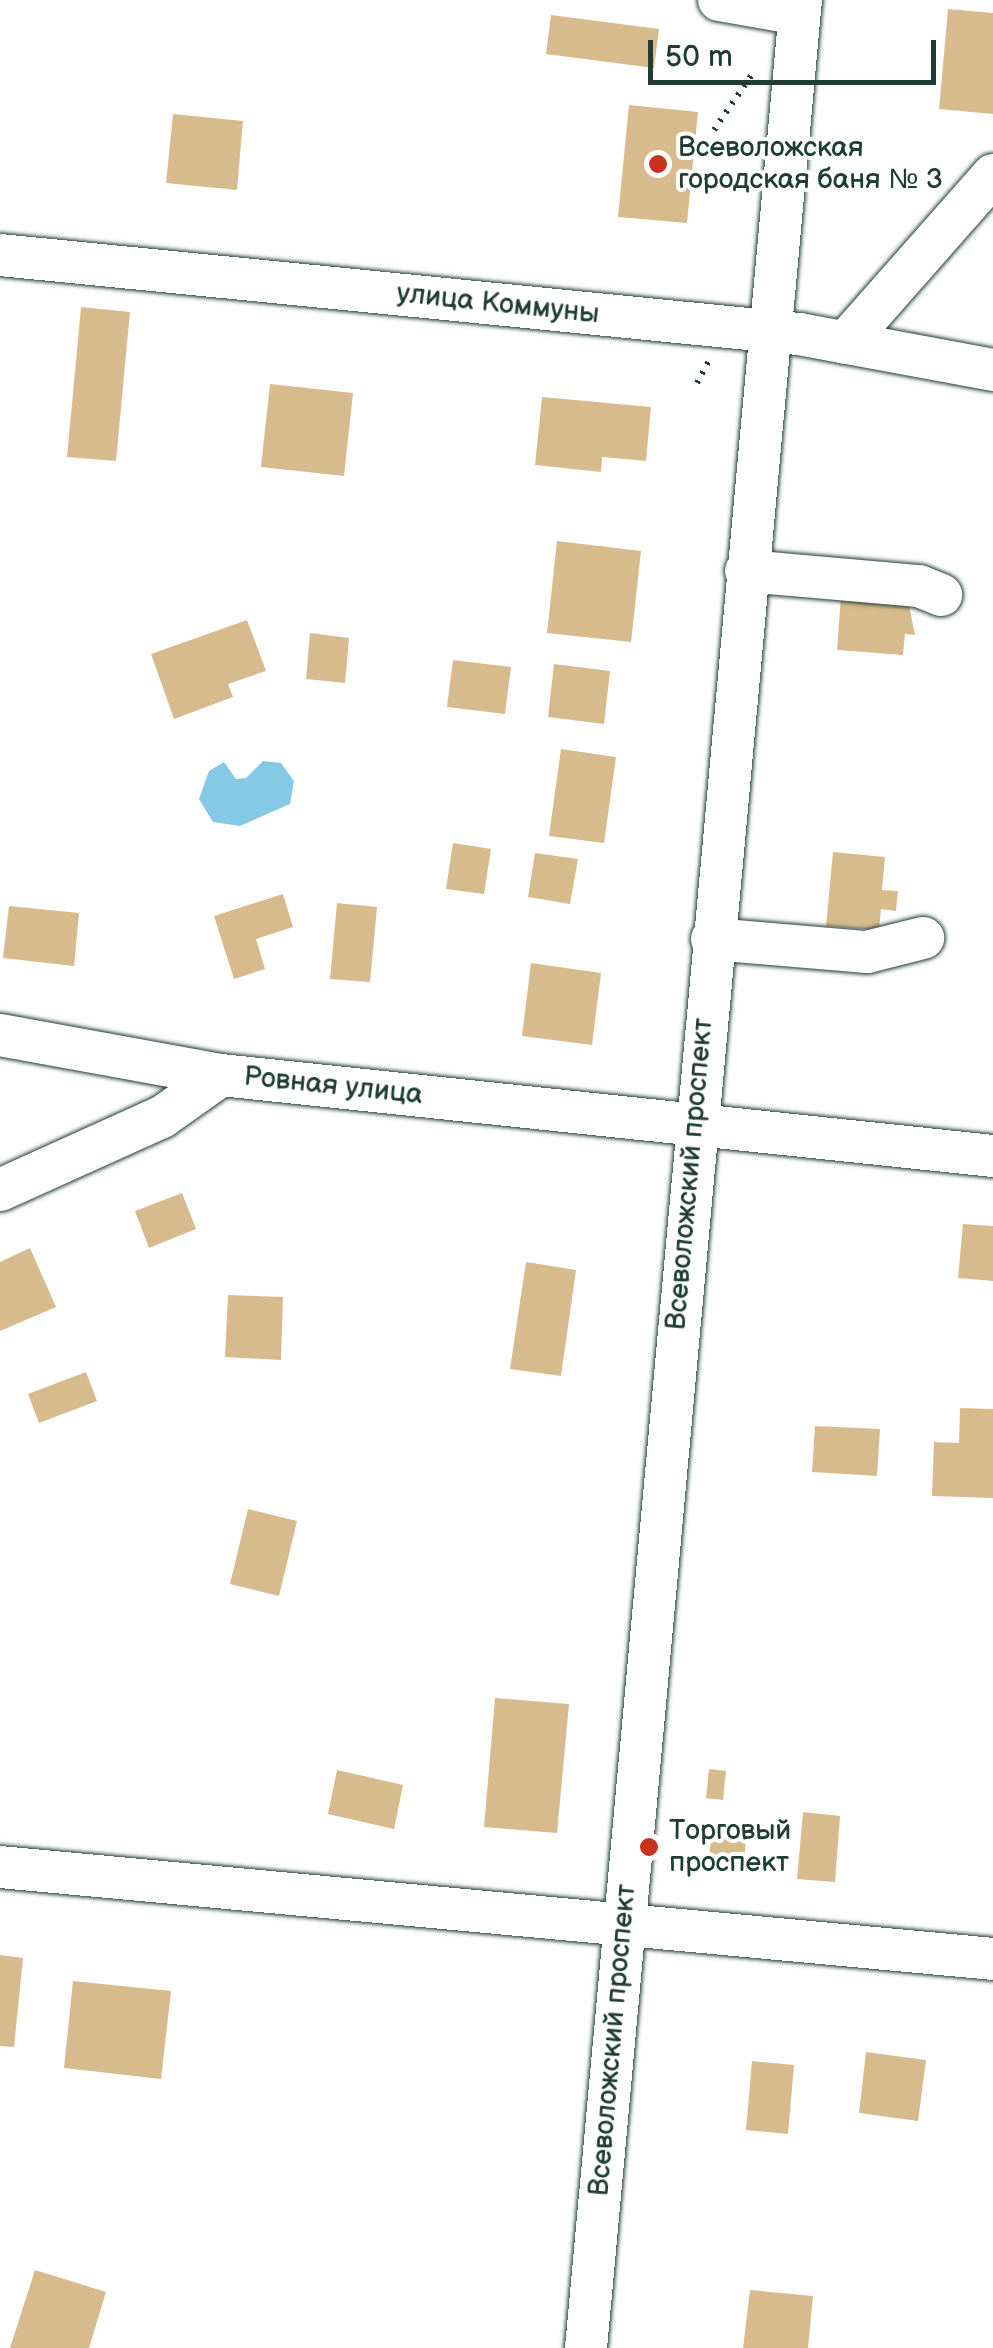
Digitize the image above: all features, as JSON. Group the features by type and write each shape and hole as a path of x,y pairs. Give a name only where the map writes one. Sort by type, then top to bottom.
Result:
{"street":[{"path":"719,0 800,7"},
{"name":"Всеволожский проспект","path":"586,2348 694,1125 800,7"},
{"path":"845,342 993,175"},
{"name":"улица Коммуны","path":"0,255 769,332 993,370"},
{"path":"746,571 919,586 941,596"},
{"path":"712,939 867,952 923,938"},
{"path":"0,1034 221,1075"},
{"name":"Ровная улица","path":"0,1190 162,1117 221,1075 993,1156"},
{"path":"0,1867 993,1959"}],"path":[{"path":"714,130 756,69"}],"water":[{"path":"263,761 281,763 294,781 290,804 240,826 213,822 199,799 209,771 224,762 236,779 246,778"}],"building":[{"path":"948,9 993,13 993,114 939,109"},
{"path":"551,15 659,29 654,68 546,54"},
{"name":"Всеволожская городская баня № 3","path":"629,105 698,112 687,223 618,217"},
{"path":"173,114 243,121 237,190 166,183"},
{"path":"81,307 130,312 116,461 67,457"},
{"path":"270,384 353,393 344,476 261,467"},
{"path":"542,397 651,407 646,461 602,457 601,472 535,465"},
{"path":"557,541 641,551 631,642 547,633"},
{"path":"841,595 908,600 915,635 905,634 903,655 837,650"},
{"path":"247,620 266,671 228,684 233,697 174,719 151,654"},
{"path":"310,633 349,638 345,683 306,679"},
{"path":"453,660 511,667 505,714 447,707"},
{"path":"554,664 610,671 604,724 548,717"},
{"path":"561,749 616,757 604,843 549,836"},
{"path":"453,843 491,849 484,894 446,889"},
{"path":"833,852 885,857 882,890 898,891 896,911 881,909 879,930 826,926"},
{"path":"535,853 578,859 570,904 528,897"},
{"path":"283,894 293,927 256,939 265,969 234,979 214,916"},
{"path":"337,903 377,907 370,982 330,979"},
{"path":"9,906 79,913 74,966 3,958"},
{"path":"531,963 601,973 592,1045 522,1036"},
{"path":"182,1193 196,1229 149,1248 135,1211"},
{"path":"963,1224 993,1226 993,1281 958,1278"},
{"path":"30,1248 56,1307 0,1331 0,1262"},
{"path":"526,1262 576,1270 561,1376 510,1369"},
{"path":"228,1295 283,1297 281,1360 225,1357"},
{"path":"86,1372 97,1401 39,1423 28,1394"},
{"path":"960,1408 993,1409 993,1498 932,1496 934,1442 959,1443"},
{"path":"815,1426 880,1429 877,1476 812,1472"},
{"path":"248,1509 297,1521 279,1596 230,1584"},
{"path":"495,1698 569,1704 557,1833 484,1827"},
{"path":"709,1769 726,1771 723,1800 706,1798"},
{"path":"337,1770 403,1785 394,1829 328,1814"},
{"path":"803,1812 840,1816 835,1882 797,1879"},
{"path":"711,1837 746,1840 743,1873 708,1869"},
{"path":"0,1955 23,1958 14,2047 0,2046"},
{"path":"73,1981 171,1991 161,2079 64,2068"},
{"path":"866,2052 926,2060 918,2121 859,2113"},
{"path":"752,2061 794,2065 788,2134 746,2130"},
{"path":"35,2270 106,2292 89,2348 10,2348"},
{"path":"750,2290 813,2296 808,2348 743,2348"}],"place":[{"name":"Всеволожская городская баня № 3","path":"658,164"},
{"name":"Торговый проспект","path":"649,1847"}]}
